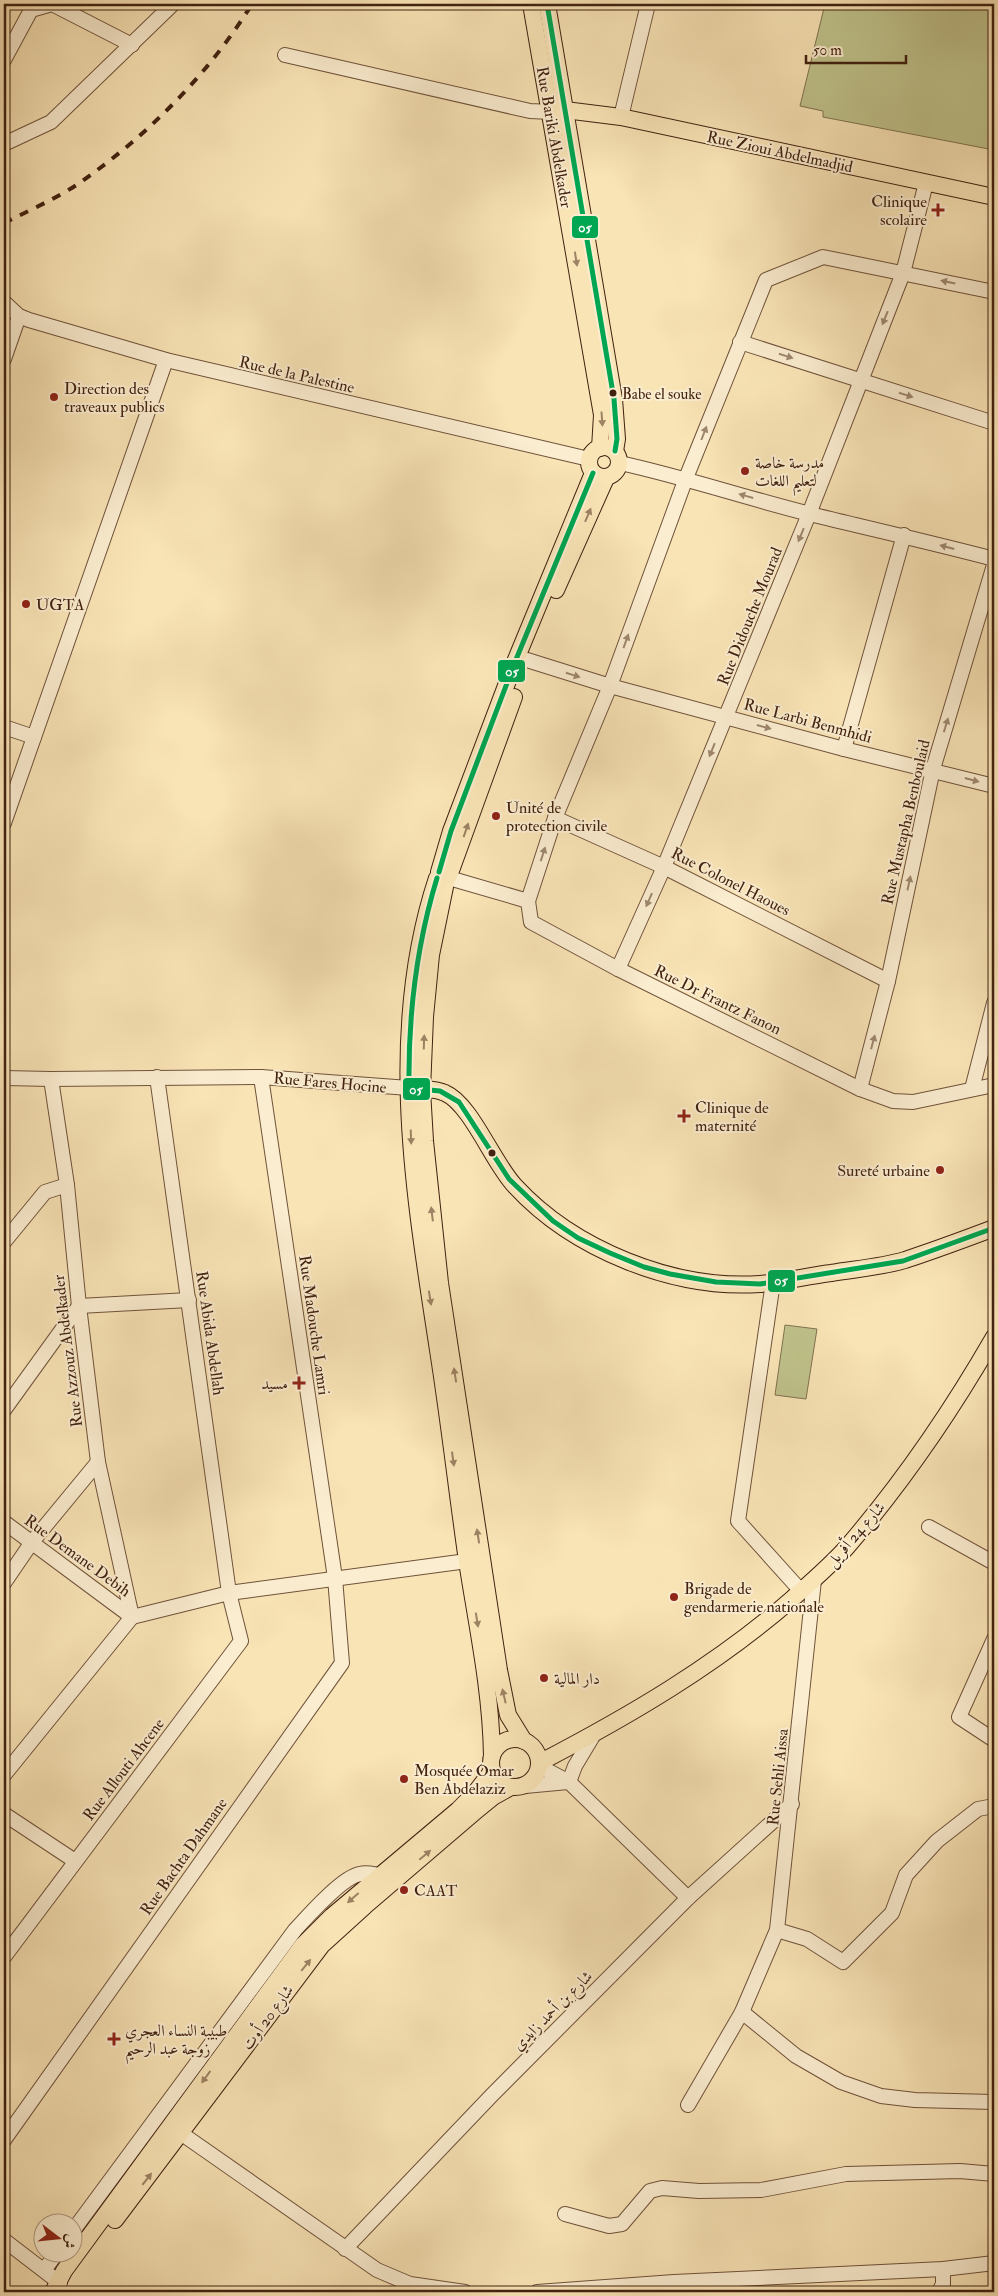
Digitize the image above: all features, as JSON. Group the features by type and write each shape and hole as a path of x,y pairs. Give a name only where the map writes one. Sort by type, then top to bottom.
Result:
{"main road":[{"name":"Rue Bariki Abdelkader","path":"531,4 558,111"},
{"name":"Rue Bariki Abdelkader","path":"547,4 558,111 602,415 604,462"},
{"name":"Rue Zioui Abdelmadjid","path":"558,111 621,117 994,197"},
{"path":"444,877 527,660 591,508 604,462"},
{"path":"415,1089 440,1283 458,1389 468,1476 503,1693 508,1715 528,1744 539,1765 534,1778 518,1786 499,1782 492,1763 489,1699 467,1561 423,1252 412,1157 415,1089 431,955 444,877 448,839 515,662 604,462"},
{"name":"Rue Fares Hocine","path":"415,1089 440,1091 458,1102 509,1179 553,1221 578,1238 626,1260 670,1274 716,1282 760,1284 903,1261 994,1228"},
{"name":"شارع 24 أفريل","path":"539,1765 593,1736 678,1684 766,1621 814,1580 846,1548 910,1466 976,1368 994,1337"},
{"path":"492,1763 498,1746 504,1741 516,1739 528,1744 567,1749"},
{"name":"شارع 20 أوت","path":"56,2288 64,2271 302,1946 332,1916 458,1810 475,1793 492,1763"},
{"name":"شارع 20 أوت","path":"171,2125 322,1945 487,1801 518,1786"}],"street":[{"path":"4,60 25,7 52,4 132,45"},
{"path":"4,144 51,122 75,101 96,77 132,45 173,4"},
{"path":"621,117 648,4"},
{"path":"286,55 530,111 558,111"},
{"name":"Rue Didouche Mourad","path":"618,968 664,867 810,514 860,380 903,273 926,183"},
{"path":"444,877 528,901 555,818 610,686 686,478 766,280 823,257 994,292"},
{"name":"Rue de la Palestine","path":"4,302 19,316 166,360 604,462 686,478 810,514 904,535 994,560"},
{"path":"4,359 19,316"},
{"path":"740,342 994,423"},
{"path":"4,822 166,360"},
{"path":"844,749 904,535"},
{"name":"Rue Mustapha Benboulaid","path":"860,1089 888,980 933,770 994,565"},
{"name":"Rue Larbi Benmhidi","path":"527,660 610,686 844,749 994,786"},
{"path":"4,727 34,737"},
{"name":"Rue Colonel Haoues","path":"555,818 664,867 888,980"},
{"name":"Rue Dr Frantz Fanon","path":"528,901 531,922 618,968 860,1089 893,1100 912,1102 994,1085"},
{"path":"972,1089 994,1002"},
{"name":"Rue Abida Abdellah","path":"156,1077 229,1594"},
{"name":"Rue Fares Hocine","path":"4,1078 261,1077 415,1089"},
{"name":"Rue Madouche Lamri","path":"261,1077 335,1578"},
{"name":"Rue Azzouz Abdelkader","path":"51,1079 67,1185 79,1306 98,1462 132,1617"},
{"path":"4,1242 45,1192 67,1185"},
{"path":"773,1282 738,1520 801,1591"},
{"path":"4,1410 79,1306 189,1300"},
{"path":"4,1583 32,1542 98,1462"},
{"name":"Rue Demane Debih","path":"4,1522 132,1617"},
{"path":"929,1527 994,1563"},
{"path":"4,1775 132,1617 229,1594 467,1561"},
{"name":"Rue Bachta Dahmane","path":"4,2140 342,1663 335,1578"},
{"name":"Rue Sehli Aissa","path":"688,2106 742,2012 777,1930 792,1804 814,1580"},
{"name":"Rue Allouti Ahcene","path":"4,1957 241,1641 229,1594"},
{"path":"994,1639 959,1717 994,1740"},
{"path":"569,1782 575,1766 593,1736"},
{"path":"539,1765 569,1782 688,1898"},
{"path":"518,1786 569,1782"},
{"name":"شارع بن أحمد زايدي","path":"344,2249 492,2095 688,1898 792,1804"},
{"path":"777,1930 807,1939 843,1962 892,1913 906,1875 937,1841 978,1809 994,1806"},
{"path":"4,1814 75,1860"},
{"path":"742,2012 796,2056 841,2082 881,2096 915,2100 994,2102"},
{"path":"82,2221 171,2125 344,2249 377,2270 413,2288 465,2292"},
{"path":"565,2214 609,2226 622,2224 650,2191 662,2188 699,2191 761,2190 846,2174 960,2171 994,2174"},
{"path":"4,2240 44,2270 56,2288"},
{"path":"537,2292 674,2282 943,2269 994,2263"},
{"path":"44,2270 48,2264"},
{"path":"939,2292 943,2284 943,2269"}],"green space":[{"path":"825,4 994,4 994,150 823,117 823,111 800,106"},
{"path":"785,1325 817,1329 806,1399 775,1395"}],"railway":[{"path":"4,223 78,184 152,125 216,55 252,4"}],"transit line":[{"name":"05","path":"547,4 614,399 617,439 615,451"},
{"name":"05","path":"439,872 451,831 515,662 593,473"},
{"name":"05","path":"437,878 424,930 415,982 410,1035 409,1088 440,1091 459,1102 509,1179 553,1221 578,1238 644,1267 670,1274 716,1282 760,1284 903,1261 994,1228"}],"place":[{"name":"Clinique scolaire","path":"938,210"},
{"name":"Babe el souke","path":"613,393"},
{"name":"Direction des traveaux publics","path":"54,397"},
{"name":"مدرسة خاصة لتعليم اللغات","path":"745,471"},
{"name":"UGTA","path":"26,604"},
{"name":"Unité de protection civile","path":"496,816"},
{"name":"Clinique de maternité","path":"684,1116"},
{"name":"Sureté urbaine","path":"940,1170"},
{"name":"مسيد","path":"299,1383"},
{"name":"Brigade de gendarmerie nationale","path":"674,1597"},
{"name":"دار المالية","path":"544,1678"},
{"name":"Mosquée Omar Ben Abdelaziz","path":"404,1779"},
{"name":"CAAT","path":"404,1890"},
{"name":"طبيبة النساء العجري زوجة عبد الرحيم","path":"114,2039"}]}
